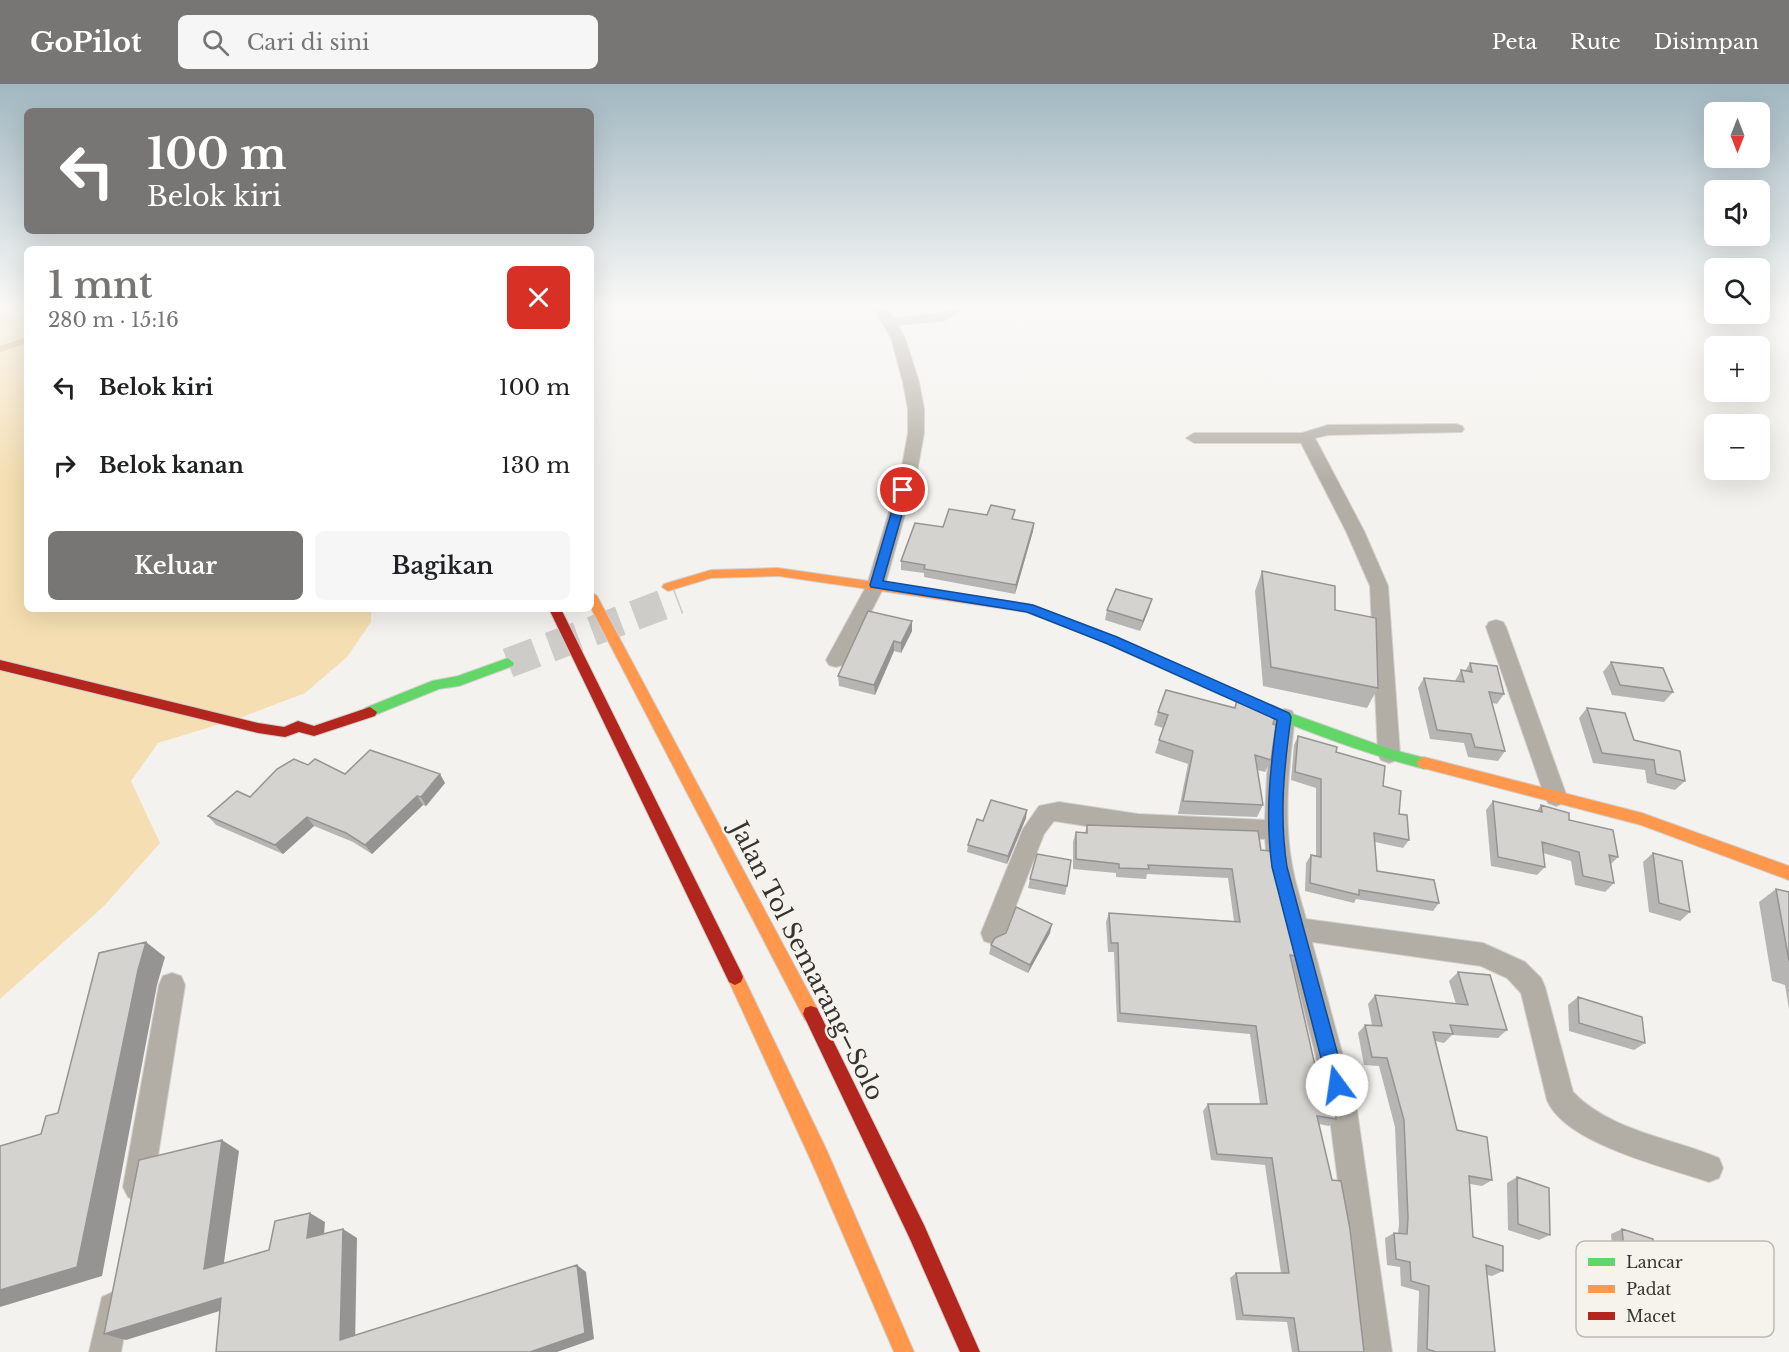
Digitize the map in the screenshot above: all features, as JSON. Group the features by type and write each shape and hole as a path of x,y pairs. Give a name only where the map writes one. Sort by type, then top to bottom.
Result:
{"main road":[{"path":"668,587 699,576 778,572 1028,608 1113,640 1285,717 1389,754 1689,834 1789,873"},
{"path":"678,599 717,583 723,576"},
{"name":"Jalan Tol Semarang–Solo","path":"594,602 797,984 917,1232 970,1352"},
{"path":"557,612 595,684 652,807 754,1015 856,1235 904,1352"},
{"path":"0,665 258,728 285,732 298,726 314,730 328,728 392,705 436,684 459,681 508,663"},
{"path":"436,684 450,670 460,665"}],"street":[{"path":"836,660 876,585 909,472 916,433 916,409 906,364"},
{"path":"1194,438 1307,438 1310,434 1328,430 1456,429"},
{"path":"1307,438 1355,531 1379,586 1383,622 1389,754"},
{"path":"1496,627 1556,797"},
{"path":"1285,717 1276,775 1274,830 1280,867 1342,1104 1376,1352"},
{"path":"993,933 1034,829 1041,818 1050,811 1064,811 1149,825 1274,830"},
{"path":"1296,929 1483,955 1516,970 1532,987 1561,1100 1569,1110 1600,1128 1709,1168"},
{"path":"134,1209 172,985"},
{"path":"105,1352 119,1279"}],"shaded area":[{"path":"0,364 24,364 24,612 371,612 371,622 347,657 305,693 240,718 158,743 131,781 160,843 104,906 0,999"}],"building":[{"path":"991,505 1015,510 1012,519 1034,523 1016,585 924,569 925,565 901,561 915,523 943,527 949,509 987,515"},
{"path":"1262,571 1335,586 1335,610 1376,618 1378,688 1271,667"},
{"path":"1116,589 1152,599 1143,621 1107,610"},
{"path":"868,611 912,621 901,643 894,641 874,685 838,676"},
{"path":"1611,662 1663,668 1673,692 1620,685"},
{"path":"1470,663 1497,666 1504,694 1489,692 1505,751 1475,747 1471,734 1437,730 1424,678 1464,682 1461,670 1472,672"},
{"path":"1166,690 1235,708 1237,700 1269,710 1268,715 1275,717 1271,760 1255,755 1263,805 1183,801 1193,751 1159,740 1168,715 1158,712"},
{"path":"1587,708 1625,713 1634,740 1680,751 1685,781 1656,774 1654,760 1602,753"},
{"path":"1298,736 1337,747 1336,752 1385,766 1383,786 1401,791 1399,814 1407,815 1409,840 1374,833 1377,871 1434,880 1439,903 1359,890 1359,895 1310,883 1311,855 1321,857 1321,779 1295,772"},
{"path":"370,750 440,774 421,797 417,796 365,845 346,833 307,817 275,845 208,816 237,791 250,797 277,769 294,759 308,765 315,759 345,774"},
{"path":"991,800 1027,810 1008,856 968,845 977,819 983,821"},
{"path":"1493,801 1542,812 1541,805 1569,813 1569,820 1613,830 1618,857 1609,855 1614,883 1583,876 1579,852 1542,842 1545,867 1498,857"},
{"path":"1087,825 1258,831 1261,850 1270,851 1296,956 1290,955 1317,1074 1327,1075 1333,1097 1336,1119 1317,1116 1332,1180 1341,1181 1350,1229 1364,1352 1299,1352 1294,1318 1243,1315 1236,1273 1289,1273 1272,1158 1217,1154 1208,1104 1267,1104 1256,1026 1120,1013 1118,943 1111,943 1109,913 1240,922 1232,869 1148,865 1149,869 1119,868 1119,864 1076,859 1076,832 1087,833"},
{"path":"1653,853 1682,861 1690,912 1659,903"},
{"path":"1037,854 1071,860 1067,886 1030,879"},
{"path":"1776,889 1789,892 1789,961"},
{"path":"1016,907 1052,924 1030,965 991,945 995,938 1006,933"},
{"path":"146,942 138,970 77,1267 0,1290 0,1146 41,1134 46,1116 58,1113 99,953"},
{"path":"1458,972 1490,975 1507,1030 1450,1025 1453,1034 1433,1032 1457,1130 1487,1137 1492,1180 1469,1176 1473,1237 1503,1246 1503,1271 1486,1265 1495,1352 1436,1352 1427,1349 1429,1286 1411,1281 1410,1262 1396,1259 1394,1233 1407,1234 1408,1218 1404,1120 1387,1058 1372,1057 1365,1025 1382,1026 1375,995 1468,1005"},
{"path":"1578,997 1642,1017 1645,1043 1579,1023"},
{"path":"222,1140 204,1269 269,1250 275,1221 310,1213 307,1238 343,1229 340,1340 577,1265 585,1333 530,1352 216,1352 221,1298 104,1334 139,1160"},
{"path":"1517,1177 1549,1188 1550,1235 1518,1224"},
{"path":"1622,1229 1653,1239 1653,1241 1623,1241"}],"tunnel":[{"path":"508,663 678,599"}],"traffic: fast":[{"path":"1096,634 1285,717 1389,754 1424,763"},
{"path":"370,712 437,684 459,681 508,663"}],"traffic: slow":[{"path":"668,587 711,574 778,572 1028,608 1096,634"},
{"path":"594,602 811,1014"},
{"path":"1424,763 1642,819 1789,873"},
{"path":"735,977 820,1158 904,1352"}],"traffic: jam":[{"path":"556,612 735,977"},
{"path":"0,665 258,728 285,732 298,726 314,731 370,712"},
{"path":"811,1014 917,1232 970,1352"}],"route":[{"path":"903,490 876,585 1002,602 1028,608 1113,640 1285,717 1276,775 1274,830 1280,867 1337,1085"}]}
